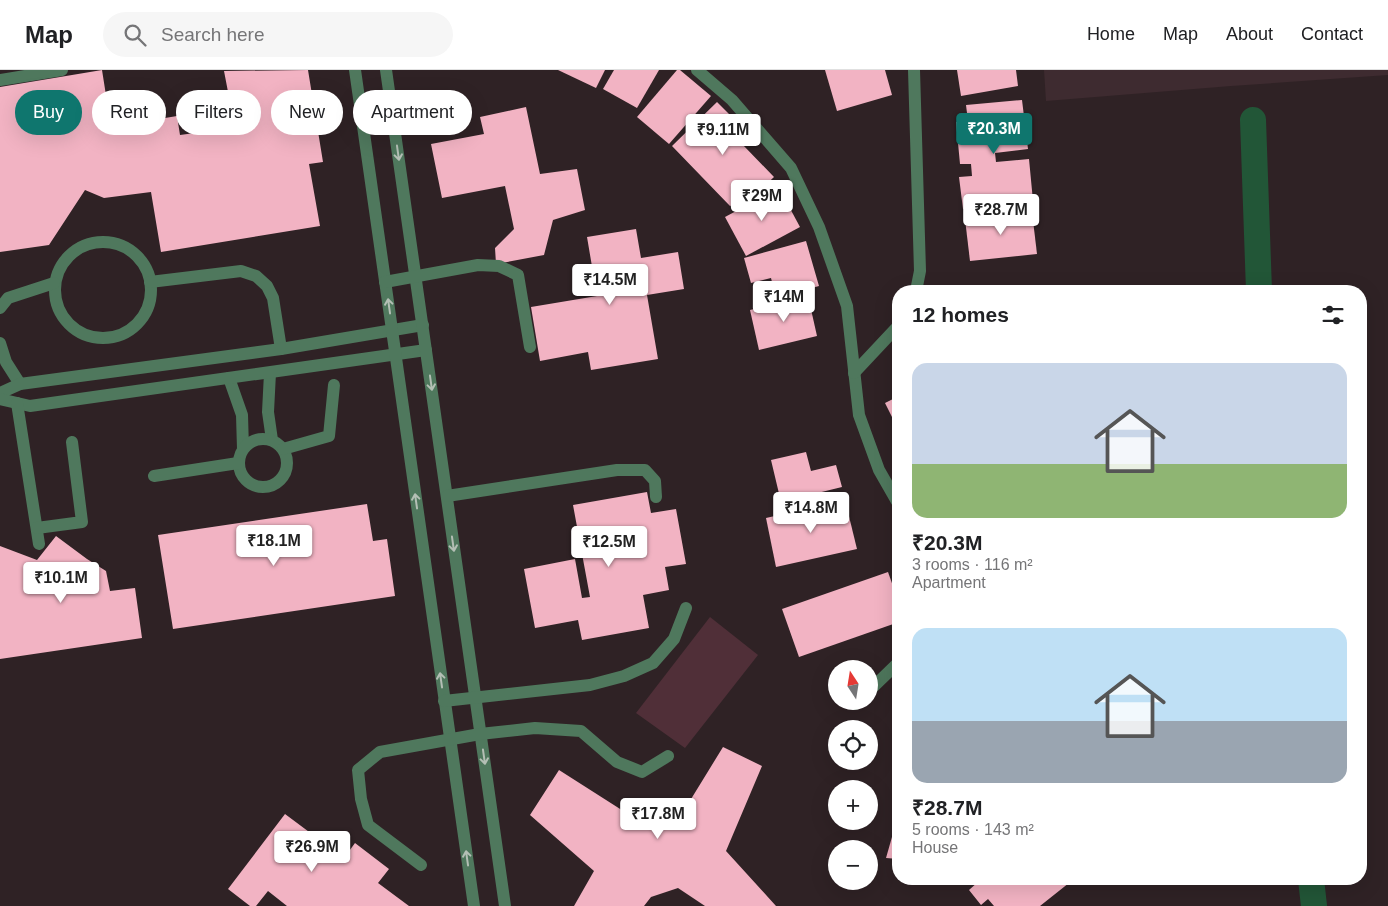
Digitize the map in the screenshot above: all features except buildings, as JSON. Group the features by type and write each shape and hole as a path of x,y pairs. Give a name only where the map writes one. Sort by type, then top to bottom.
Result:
{"street":[{"path":"0,80 62,70"},
{"path":"355,70 474,906"},
{"path":"386,70 505,906"},
{"path":"697,70 732,100 791,168 820,227 847,306 859,415 879,470 892,493"},
{"path":"914,70 920,271 917,285"},
{"path":"102,243 116,244 130,250 146,267 150,282 150,301 146,312 137,324 124,332 106,338 88,336 74,330 62,318 55,302 54,283 59,270 72,254 90,245 102,243"},
{"path":"385,282 478,265 499,266 518,275 530,347"},
{"path":"150,282 241,271 256,276 267,286 272,298 281,349"},
{"path":"0,308 8,298 54,283"},
{"path":"0,393 20,384 281,349 423,325"},
{"path":"854,372 892,332"},
{"path":"0,343 6,362 20,384"},
{"path":"0,399 30,406 395,356 426,350"},
{"path":"237,355 234,378 242,415 243,449 238,463 243,477 248,483 256,486 271,486 283,476 288,461 283,449 272,440 258,439 250,442 243,449"},
{"path":"125,370 128,392"},
{"path":"270,373 268,412 272,440"},
{"path":"283,449 329,436 334,386"},
{"path":"17,402 40,544"},
{"path":"37,528 82,522 72,442"},
{"path":"154,476 238,463"},
{"path":"447,496 617,470 645,470 655,480 656,497"},
{"path":"444,701 590,684 624,676 653,663 674,639 686,608"},
{"path":"878,682 892,669"},
{"path":"421,864 368,825 358,770 380,752 480,734 536,728 581,731 617,762 642,772 668,756"}],"shaded area":[{"path":"1044,70 1388,70 1388,75 1046,101"},
{"path":"710,617 758,655 685,748 636,713"}],"waterway":[{"path":"1253,120 1259,285"},
{"path":"1312,885 1314,906"}]}
